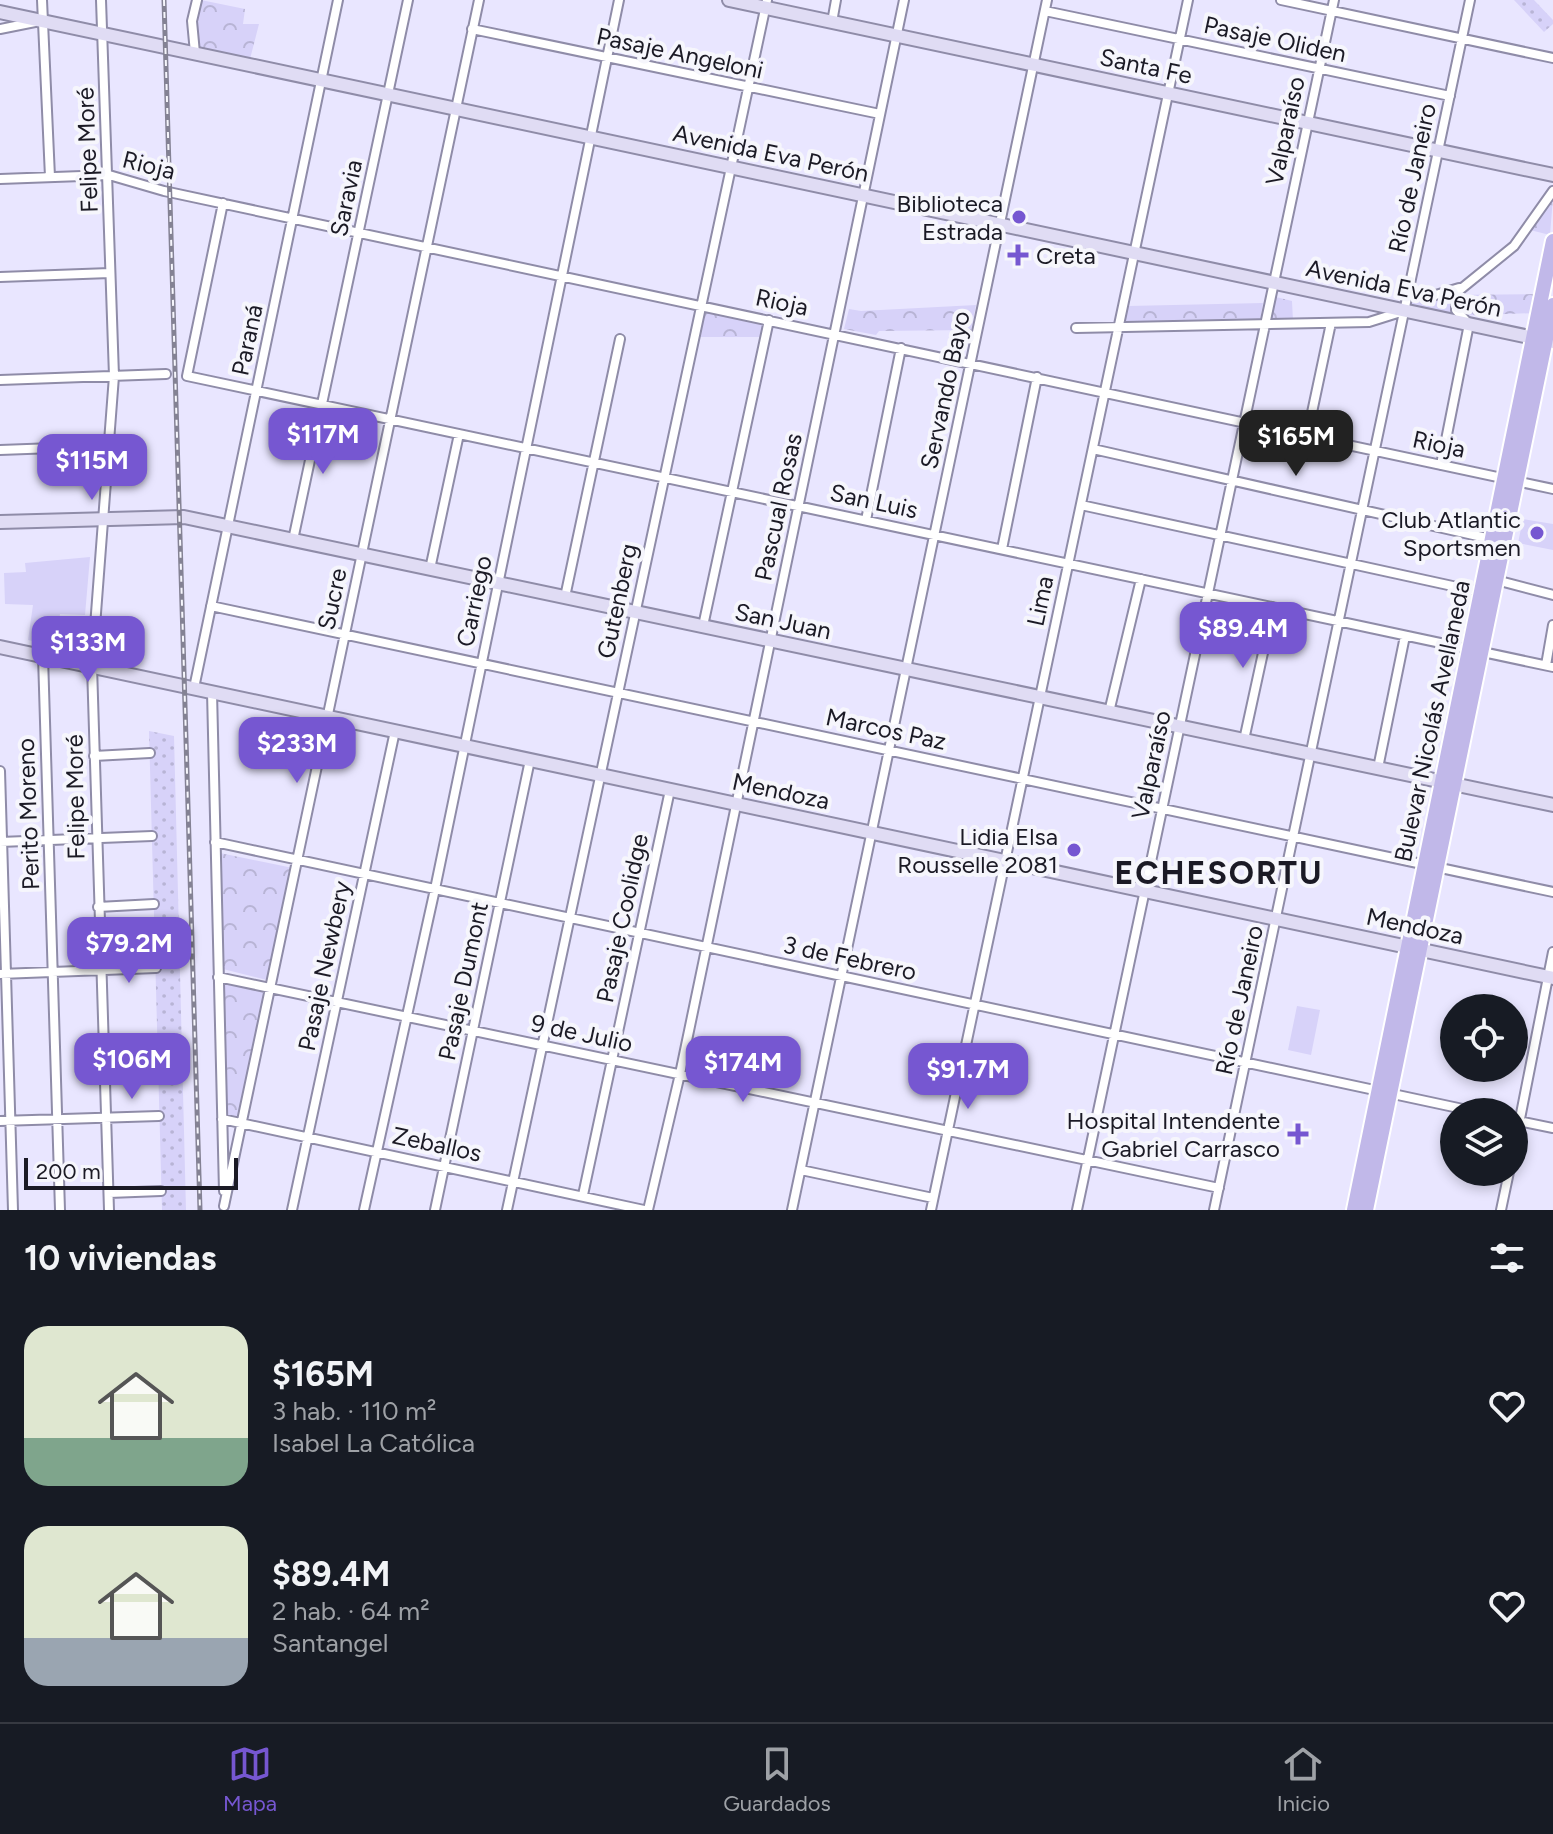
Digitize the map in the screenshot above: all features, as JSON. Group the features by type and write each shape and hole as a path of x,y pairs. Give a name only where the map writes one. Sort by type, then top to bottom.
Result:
{"main road":[{"name":"Santa Fe","path":"729,0 766,4 832,22 1553,175"},
{"name":"Avenida Eva Perón","path":"0,12 1544,340"},
{"name":"Bulevar Nicolás Avellaneda","path":"1544,340 1553,241"},
{"name":"Bulevar Nicolás Avellaneda","path":"1475,650 1480,592 1491,539 1553,305"},
{"name":"Bulevar Nicolás Avellaneda","path":"1354,1210 1414,948 1475,650 1496,580 1509,480"},
{"name":"San Juan","path":"0,522 184,517 1553,805"},
{"name":"Mendoza","path":"0,647 1550,977"},
{"name":"Bulevar Nicolás Avellaneda","path":"1366,1210 1382,1092"}],"street":[{"path":"42,0 50,177"},
{"name":"Felipe Moré","path":"101,0 114,376 92,666 109,1210"},
{"path":"195,53 192,21 197,0"},
{"name":"Paraná","path":"194,688 338,0"},
{"name":"Saravia","path":"293,540 408,0"},
{"name":"Sucre","path":"224,1208 479,0"},
{"name":"Carriego","path":"364,1210 404,1016 435,889 619,0"},
{"path":"832,22 836,0"},
{"name":"Pascual Rosas","path":"646,1210 680,1074 904,0"},
{"name":"Servando Bayo","path":"792,1210 1047,0"},
{"name":"Lima","path":"931,1210 1188,0"},
{"path":"1281,0 1553,58"},
{"name":"Valparaíso","path":"1077,1210 1334,0"},
{"name":"Río de Janeiro","path":"1214,1210 1470,0"},
{"name":"Gutenberg","path":"507,1210 766,4"},
{"name":"Pasaje Oliden","path":"1045,11 1450,96"},
{"path":"0,29 43,21"},
{"name":"Pasaje Angeloni","path":"472,29 880,114"},
{"name":"Rioja","path":"0,179 109,175 223,203 1553,489"},
{"path":"1409,293 1429,297 1460,288 1514,246 1553,191"},
{"name":"San Luis","path":"223,203 187,376 1550,666"},
{"path":"0,277 110,273"},
{"path":"1441,465 1469,324 1456,310 1455,298 1460,288"},
{"path":"1076,328 1369,322 1405,311"},
{"path":"703,626 769,320"},
{"path":"1307,436 1331,323"},
{"path":"565,597 620,339"},
{"path":"866,520 901,348"},
{"path":"0,380 166,374"},
{"path":"1002,549 1037,377"},
{"path":"430,569 459,434"},
{"path":"0,450 108,446"},
{"path":"1093,449 1491,539"},
{"path":"1081,505 1480,592"},
{"path":"1109,712 1141,579"},
{"path":"1496,580 1553,595"},
{"name":"Marcos Paz","path":"211,606 1553,892"},
{"path":"1244,740 1273,607"},
{"path":"1550,666 1553,625"},
{"path":"1378,768 1405,636"},
{"name":"Perito Moreno","path":"43,656 60,1210"},
{"path":"212,692 224,1208"},
{"name":"Pasaje Newbery","path":"292,1210 395,731"},
{"path":"94,756 150,753"},
{"name":"Pasaje Dumont","path":"435,1210 530,760"},
{"path":"0,771 3,974 13,1210"},
{"name":"Pasaje Coolidge","path":"583,1195 670,790"},
{"path":"1,842 152,836"},
{"name":"3 de Febrero","path":"215,842 1440,1104"},
{"path":"98,907 154,904"},
{"path":"1522,1098 1553,952"},
{"path":"3,974 156,968"},
{"name":"9 de Julio","path":"218,977 1219,1188"},
{"path":"103,1046 157,1044"},
{"path":"0,1121 159,1116"},
{"name":"Zeballos","path":"222,1119 646,1210"},
{"path":"1528,1122 1553,1128"},
{"path":"801,1170 933,1198"},
{"path":"1501,1210 1506,1186"},
{"path":"109,1193 161,1191"}],"green space":[{"path":"201,0 245,9 243,24 259,24 250,59 200,48 196,26"},
{"path":"1514,0 1534,0 1553,20 1553,24 1544,32"},
{"path":"1553,197 1550,235 1530,230"},
{"path":"1540,294 1536,313 1452,316 1409,309 1411,296 1429,299 1451,295"},
{"path":"1276,297 1292,301 1293,321 1271,321"},
{"path":"1263,303 1260,321 1125,324 1128,306"},
{"path":"976,305 971,330 879,331 876,335 844,329 849,309"},
{"path":"703,310 766,323 763,337 697,337"},
{"name":"Club Atlantic Sportsmen","path":"1523,519 1553,524 1553,550 1518,543"},
{"path":"90,557 85,615 60,614 55,646 28,640 33,605 5,604 4,573 26,572 25,563"},
{"path":"149,731 174,736 186,1210 162,1210"},
{"path":"220,853 293,868 267,980 223,969"},
{"path":"221,982 266,991 241,1119 224,1116"},
{"path":"1297,1006 1320,1010 1311,1055 1288,1050"}],"railway":[{"path":"164,0 200,1210"}],"place":[{"name":"Biblioteca Estrada","path":"1019,217"},
{"name":"Creta","path":"1018,255"},
{"name":"Club Atlantic Sportsmen","path":"1537,533"},
{"name":"Lidia Elsa Rousselle 2081","path":"1074,850"},
{"name":"Hospital Intendente Gabriel Carrasco","path":"1298,1134"}],"district":[{"name":"ECHESORTU","path":"1219,873"}]}
